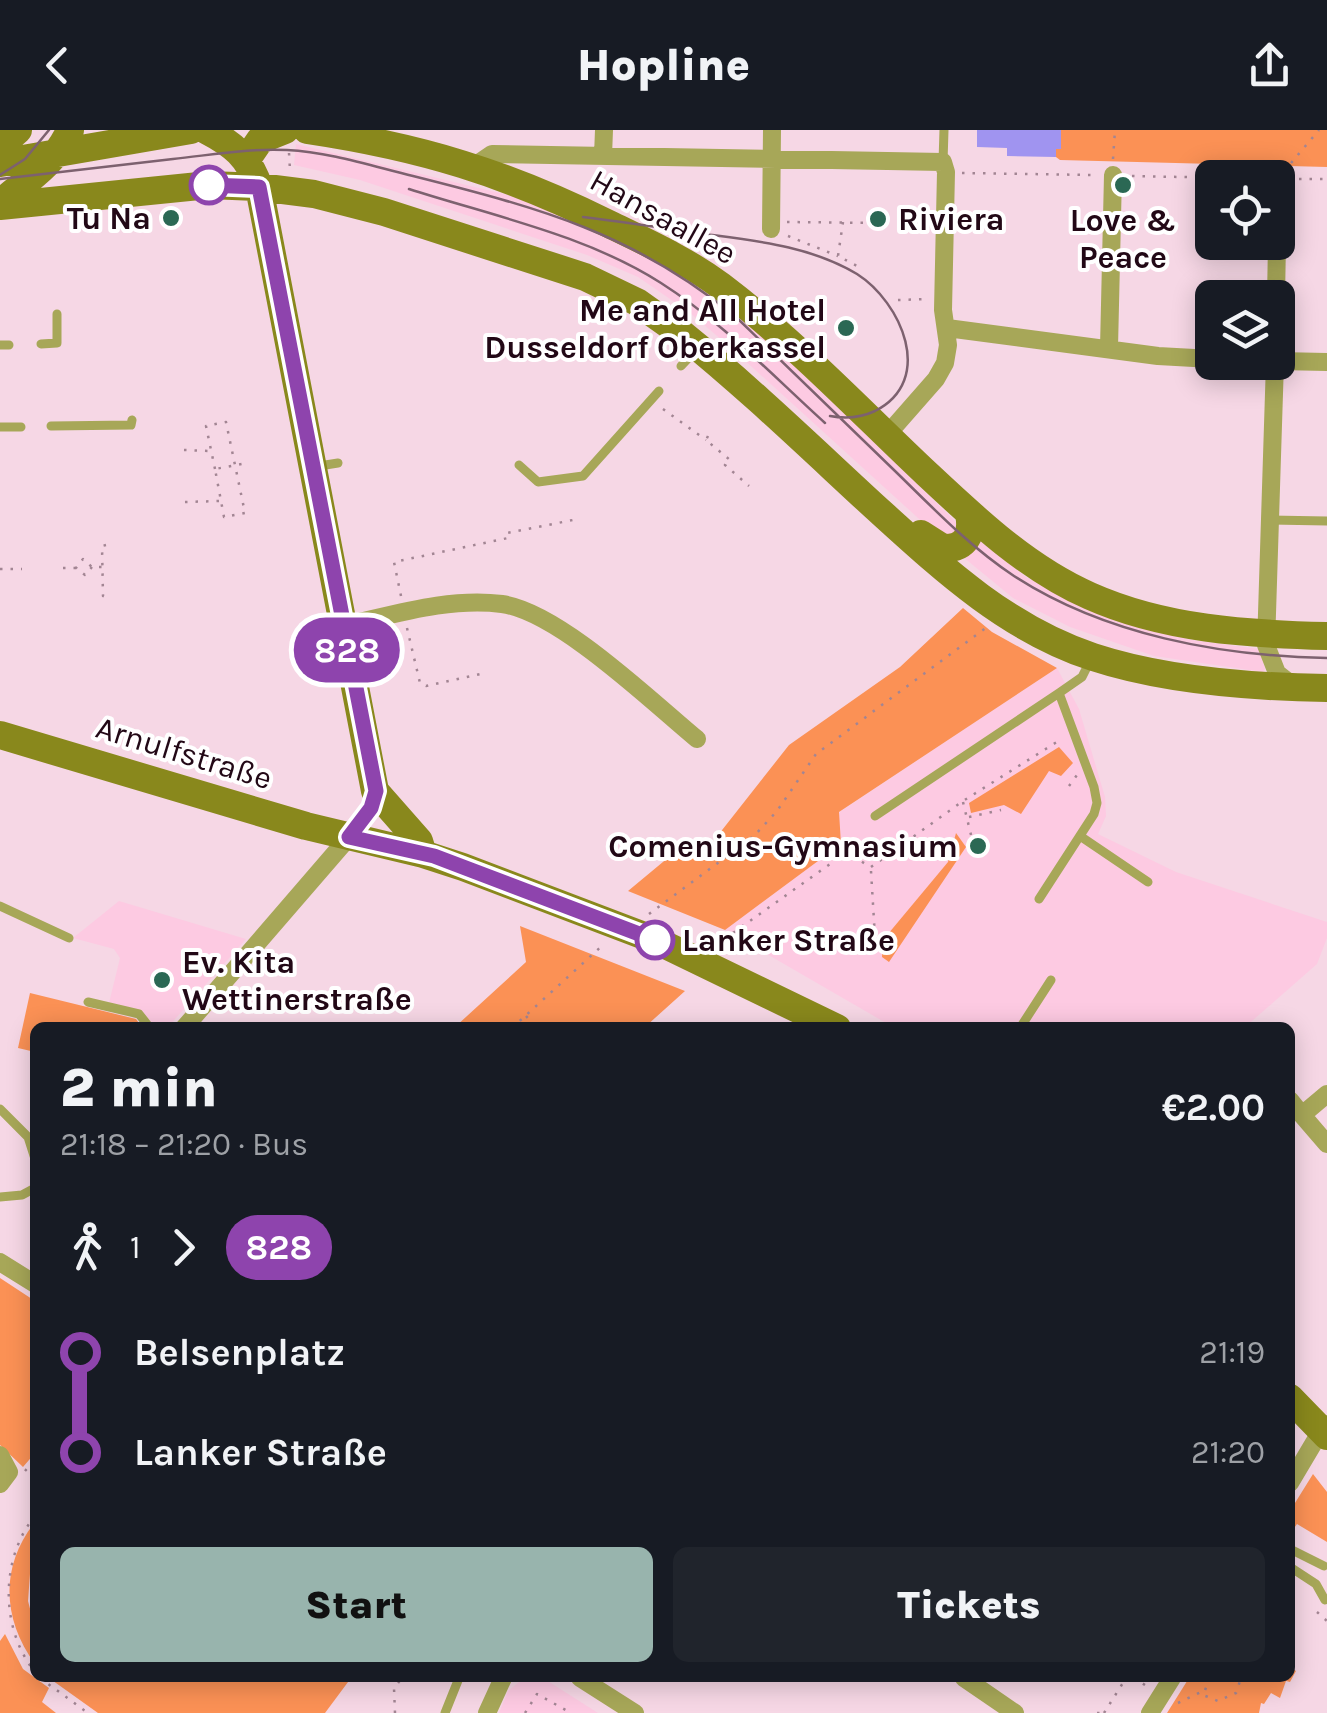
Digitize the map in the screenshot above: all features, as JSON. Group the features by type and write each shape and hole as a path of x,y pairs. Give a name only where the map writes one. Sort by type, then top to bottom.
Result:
{"street":[{"path":"0,146 18,130"},
{"path":"0,163 64,142 191,130"},
{"path":"189,1022 349,837 371,808 376,791 342,626 325,465 259,187 247,158 206,130"},
{"path":"603,156 604,130"},
{"path":"771,225 772,130"},
{"path":"247,158 260,140 294,137"},
{"name":"Hansaallee","path":"294,137 401,145 473,166 570,204 686,262 743,304 970,514 1047,573 1091,597 1183,624 1327,636"},
{"path":"0,205 64,142"},
{"path":"473,166 492,154 772,157 944,167 945,363 936,379 886,436"},
{"path":"1109,348 1113,175"},
{"path":"0,205 209,185 291,191 384,212 487,251 609,287 656,314 690,356 958,581 1044,637 1092,657 1185,677 1327,688"},
{"path":"947,328 1195,357"},
{"path":"1295,362 1327,362"},
{"path":"1275,380 1266,646 1286,682 1296,687"},
{"path":"901,530 917,530 935,545 952,549 968,540 970,514"},
{"path":"342,626 471,603 503,604 534,612 697,739"},
{"name":"Arnulfstraße","path":"0,735 349,837 424,854 628,928 825,1022"},
{"path":"376,791 419,841 424,854"},
{"path":"1327,1094 1296,1107 1327,1144"},
{"path":"0,1262 30,1281"},
{"path":"1295,1403 1325,1435 1295,1476"},
{"path":"487,1713 500,1682"},
{"path":"586,1682 635,1713"},
{"path":"976,1682 1015,1713"},
{"path":"1150,1713 1169,1682"}],"lane":[{"path":"944,130 944,167"},
{"path":"41,344 57,343 57,314"},
{"path":"518,464 538,482 583,476 659,391"},
{"path":"52,426 131,426 132,420"},
{"path":"0,427 20,426"},
{"path":"1270,520 1327,521"},
{"path":"875,816 1060,694 1082,677 1092,657"},
{"path":"1039,899 1097,803 1060,694"},
{"path":"1080,836 1148,882"},
{"path":"0,906 69,938"},
{"path":"1024,1022 1051,980"},
{"path":"88,1002 139,1014 145,1022"},
{"path":"0,1109 30,1144"},
{"path":"0,1197 30,1191"},
{"path":"1295,1552 1324,1566"},
{"path":"1295,1570 1316,1584 1325,1600"},
{"path":"445,1713 457,1682"}],"path":[{"path":"1113,175 1115,130"},
{"path":"1294,160 1319,130"},
{"path":"291,191 294,137"},
{"path":"944,167 1195,177"},
{"path":"1295,179 1327,180"},
{"path":"838,256 843,222"},
{"path":"771,225 883,223"},
{"path":"771,225 858,267"},
{"path":"898,300 943,298"},
{"path":"658,405 687,430 690,426 707,438 730,460 725,465 749,486"},
{"path":"226,422 236,465 245,513 224,517 206,426 226,422"},
{"path":"184,450 211,451"},
{"path":"215,470 246,463"},
{"path":"185,502 221,500"},
{"path":"485,674 426,686 420,683 394,562 572,520"},
{"path":"106,545 102,546 106,596"},
{"path":"102,558 108,558"},
{"path":"76,568 83,559 92,567"},
{"path":"63,568 76,568 85,575 92,567 102,566"},
{"path":"0,569 22,568"},
{"path":"102,583 108,583"},
{"path":"518,1022 604,944 733,854 768,822 816,754 986,628"},
{"path":"871,868 963,801 1074,731"},
{"path":"963,801 972,839"},
{"path":"966,817 1001,810"},
{"path":"706,962 715,946 846,852 871,868"},
{"path":"871,868 876,954"},
{"path":"526,1015 532,1022"},
{"path":"30,1521 20,1530 6,1566 4,1606 12,1640 30,1665"},
{"path":"45,1682 88,1713"},
{"path":"395,1713 394,1688 399,1682"},
{"path":"1101,1713 1123,1682"},
{"path":"1161,1695 1177,1704 1203,1691 1208,1682"},
{"path":"1203,1691 1211,1700 1222,1700 1236,1693 1240,1682"},
{"path":"525,1713 537,1694 570,1713"}],"shaded area":[{"path":"977,130 1061,130 1061,149 1056,149 1056,157 1007,156 1007,148 977,147"},
{"path":"1061,130 1327,130 1327,167 1295,166 1295,160 1195,160 1195,164 1060,160 1056,149 1061,148"},
{"path":"296,144 562,208 642,247 741,314 843,413 851,413 857,426 956,522 1026,577 1082,606 1148,629 1192,640 1259,649 1265,669 1263,672 1154,656 1070,627 1013,598 940,538 730,347 689,312 638,277 587,255 360,180 294,165"},
{"path":"963,608 992,632 1057,668 839,812 841,844 725,930 628,891 687,842 704,853 789,745 900,667"},
{"name":"Comenius-Gymnasium","path":"1057,668 1079,709 1105,797 1106,816 1098,834 1176,872 1327,922 1327,938 1317,964 1251,1022 884,1022 725,930 841,844 838,813"},
{"path":"1059,747 1073,763 1061,776 1049,771 1021,814 1004,805 971,813 969,803"},
{"path":"956,833 966,847 889,962 882,957 883,940 948,862"},
{"name":"Ev. Kita Wettinerstraße","path":"119,901 246,939 172,1022 150,1022 143,1012 109,1003 120,958 114,949 73,938"},
{"path":"520,926 685,991 651,1022 460,1022 526,962"},
{"path":"30,993 138,1022 30,1022 30,1051 18,1048"},
{"path":"0,1278 30,1298 30,1459 23,1467 0,1445"},
{"path":"1313,1474 1327,1492 1327,1542 1297,1524 1295,1527 1295,1503"},
{"path":"30,1530 30,1656 16,1629 10,1593 11,1574"},
{"path":"5,1634 23,1669 30,1674 30,1682 41,1682 49,1688 42,1702 56,1713 0,1713 0,1641"},
{"path":"55,1682 348,1682 325,1713 98,1713"},
{"path":"519,1682 549,1682 598,1713 499,1713 508,1691"},
{"path":"1186,1682 1286,1682 1280,1698 1271,1693 1261,1703 1259,1713 1167,1713"}],"tram line":[{"path":"0,175 25,159 49,130"},
{"path":"0,179 230,152 287,150 350,160 459,188 584,227 660,264 736,317 938,513 1014,576 1086,613 1164,638 1246,653 1327,658"},
{"path":"409,189 570,239 632,266 704,314 825,423"},
{"path":"583,217 783,246 821,257 857,274 887,303 898,321 908,361 904,380 894,397 875,411 853,417 830,416"}],"bus line":[{"name":"828","path":"209,185 259,187 376,791 371,808 349,837 434,856 655,940"}],"place":[{"name":"Love & Peace","path":"1123,185"},
{"name":"Tu Na","path":"171,218"},
{"name":"Riviera","path":"878,219"},
{"name":"Me and All Hotel Dusseldorf Oberkassel","path":"846,328"},
{"name":"Comenius-Gymnasium","path":"978,846"},
{"name":"Lanker Straße","path":"655,940"},
{"name":"Ev. Kita Wettinerstraße","path":"162,980"}]}
